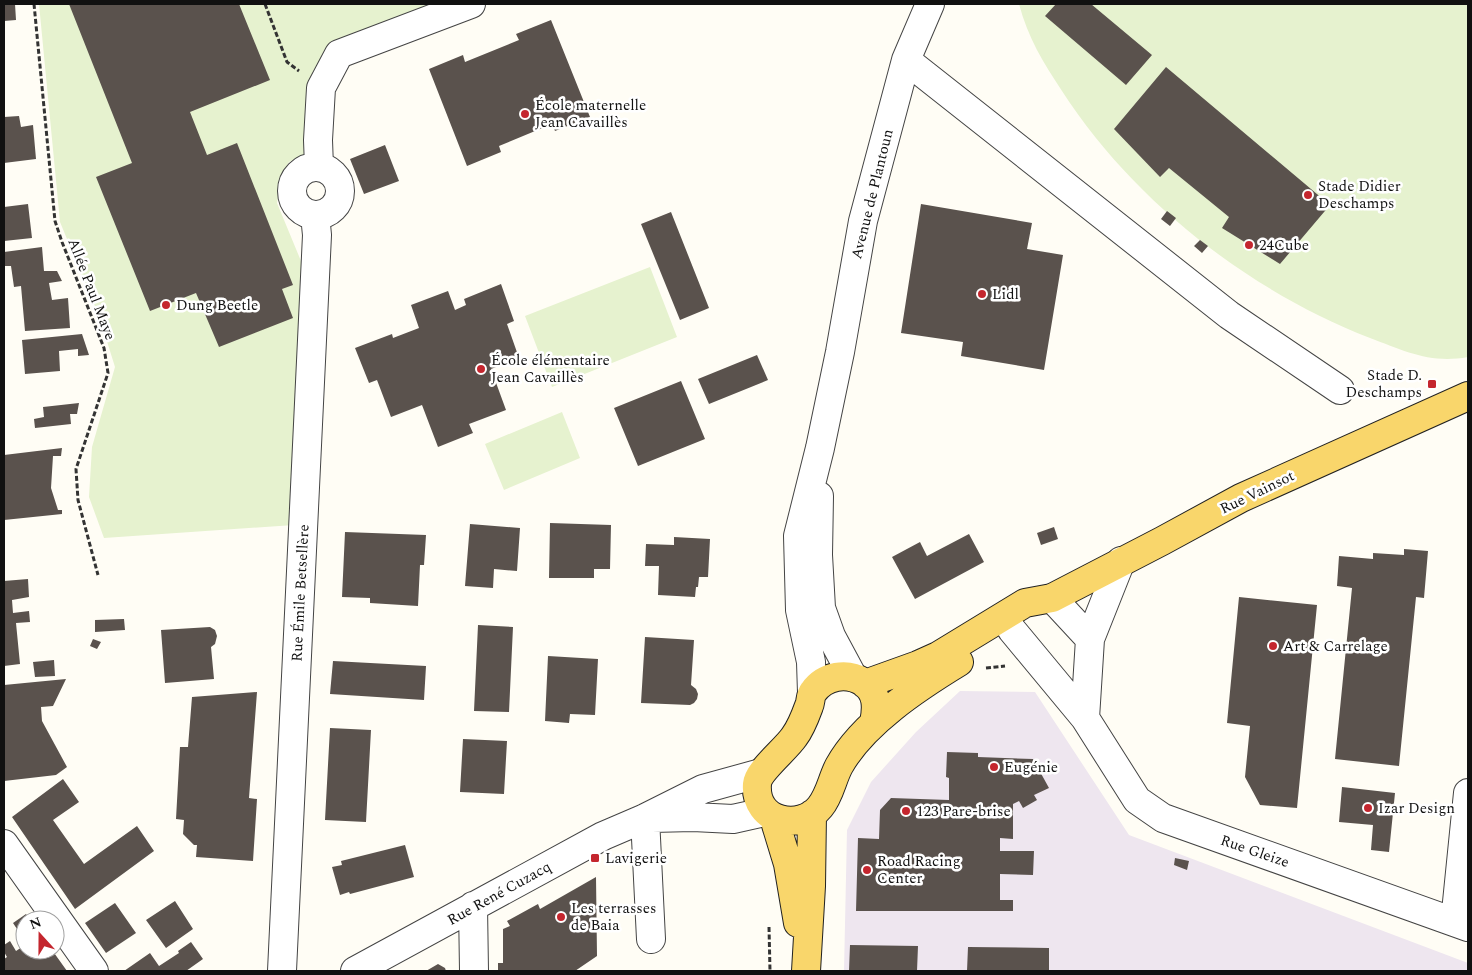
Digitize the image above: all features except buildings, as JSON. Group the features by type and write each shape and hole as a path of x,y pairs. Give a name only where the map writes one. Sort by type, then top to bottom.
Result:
{"main road":[{"name":"Rue Vainsot","path":"812,692 832,677 844,675 859,680 918,665 938,656 1025,603 1052,598 1241,498 1468,396"},
{"name":"Rue Vainsot","path":"812,814 820,807 849,750 874,723 928,681 1033,619 1052,598"},
{"path":"859,680 875,698 877,709 874,723"},
{"path":"806,966 788,864 770,815 760,803 757,782 761,773 794,737 806,713 812,692"},
{"path":"770,815 786,820 802,819 812,814 811,886 806,966"}],"street":[{"path":"321,88 339,54 471,4"},
{"name":"Avenue de Plantoun","path":"812,692 811,662 800,610 798,536 820,448 840,352 863,221 906,60 930,4"},
{"path":"906,60 1229,315 1340,390"},
{"name":"Rue Émile Betsellère","path":"282,971 317,235 315,216 299,209 295,204 292,190 298,175 311,167 319,167 318,140 321,88"},
{"name":"Avenue de Plantoun","path":"820,448 818,555 820,608 831,636 859,680"},
{"path":"1085,718 1090,639 1121,562"},
{"path":"1052,598 1090,639"},
{"name":"Rue Gleize","path":"1012,630 1085,718 1137,800 1163,818 1462,924"},
{"name":"Rue René Cuzacq","path":"355,971 603,836 645,818 703,789 761,773"},
{"path":"1462,924 1468,793"},
{"name":"Rue René Cuzacq","path":"645,818 692,817 733,820 770,815"},
{"path":"645,818 651,939"},
{"path":"4,844 93,971"},
{"path":"472,906 474,971"}],"path":[{"name":"Allée Paul Maye","path":"34,4 55,221 104,348 108,373 76,469 78,500 98,575"},
{"path":"265,4 287,62 321,88"}],"shaded area":[{"path":"960,691 1035,692 1129,835 1468,963 1468,971 844,971 847,830 871,782 916,732"}],"green space":[{"path":"39,4 458,4 340,51 314,150 289,162 281,177 277,203 308,278 294,525 104,538 89,497 92,447 115,367 100,319 60,222"},
{"name":"Stade Didier Deschamps","path":"1019,4 1468,4 1468,357 1442,359 1418,355 1370,338 1325,318 1281,295 1238,268 1197,238 1159,205 1123,169 1091,131 1042,60 1027,28"},
{"path":"650,267 677,337 552,387 525,316"},
{"path":"562,412 580,458 504,490 485,444"}],"place":[{"name":"École maternelle Jean Cavaillès","path":"525,114"},
{"name":"Stade Didier Deschamps","path":"1308,195"},
{"name":"24Cube","path":"1249,245"},
{"name":"Lidl","path":"982,294"},
{"name":"Dung Beetle","path":"166,305"},
{"name":"École élémentaire Jean Cavaillès","path":"481,369"},
{"name":"Stade D. Deschamps","path":"1432,384"},
{"name":"Art & Carrelage","path":"1273,646"},
{"name":"Eugénie","path":"994,767"},
{"name":"Izar Design","path":"1368,808"},
{"name":"123 Pare-brise","path":"906,811"},
{"name":"Lavigerie","path":"595,858"},
{"name":"Road Racing Center","path":"867,870"},
{"name":"Les terrasses de Baia","path":"561,917"}]}
